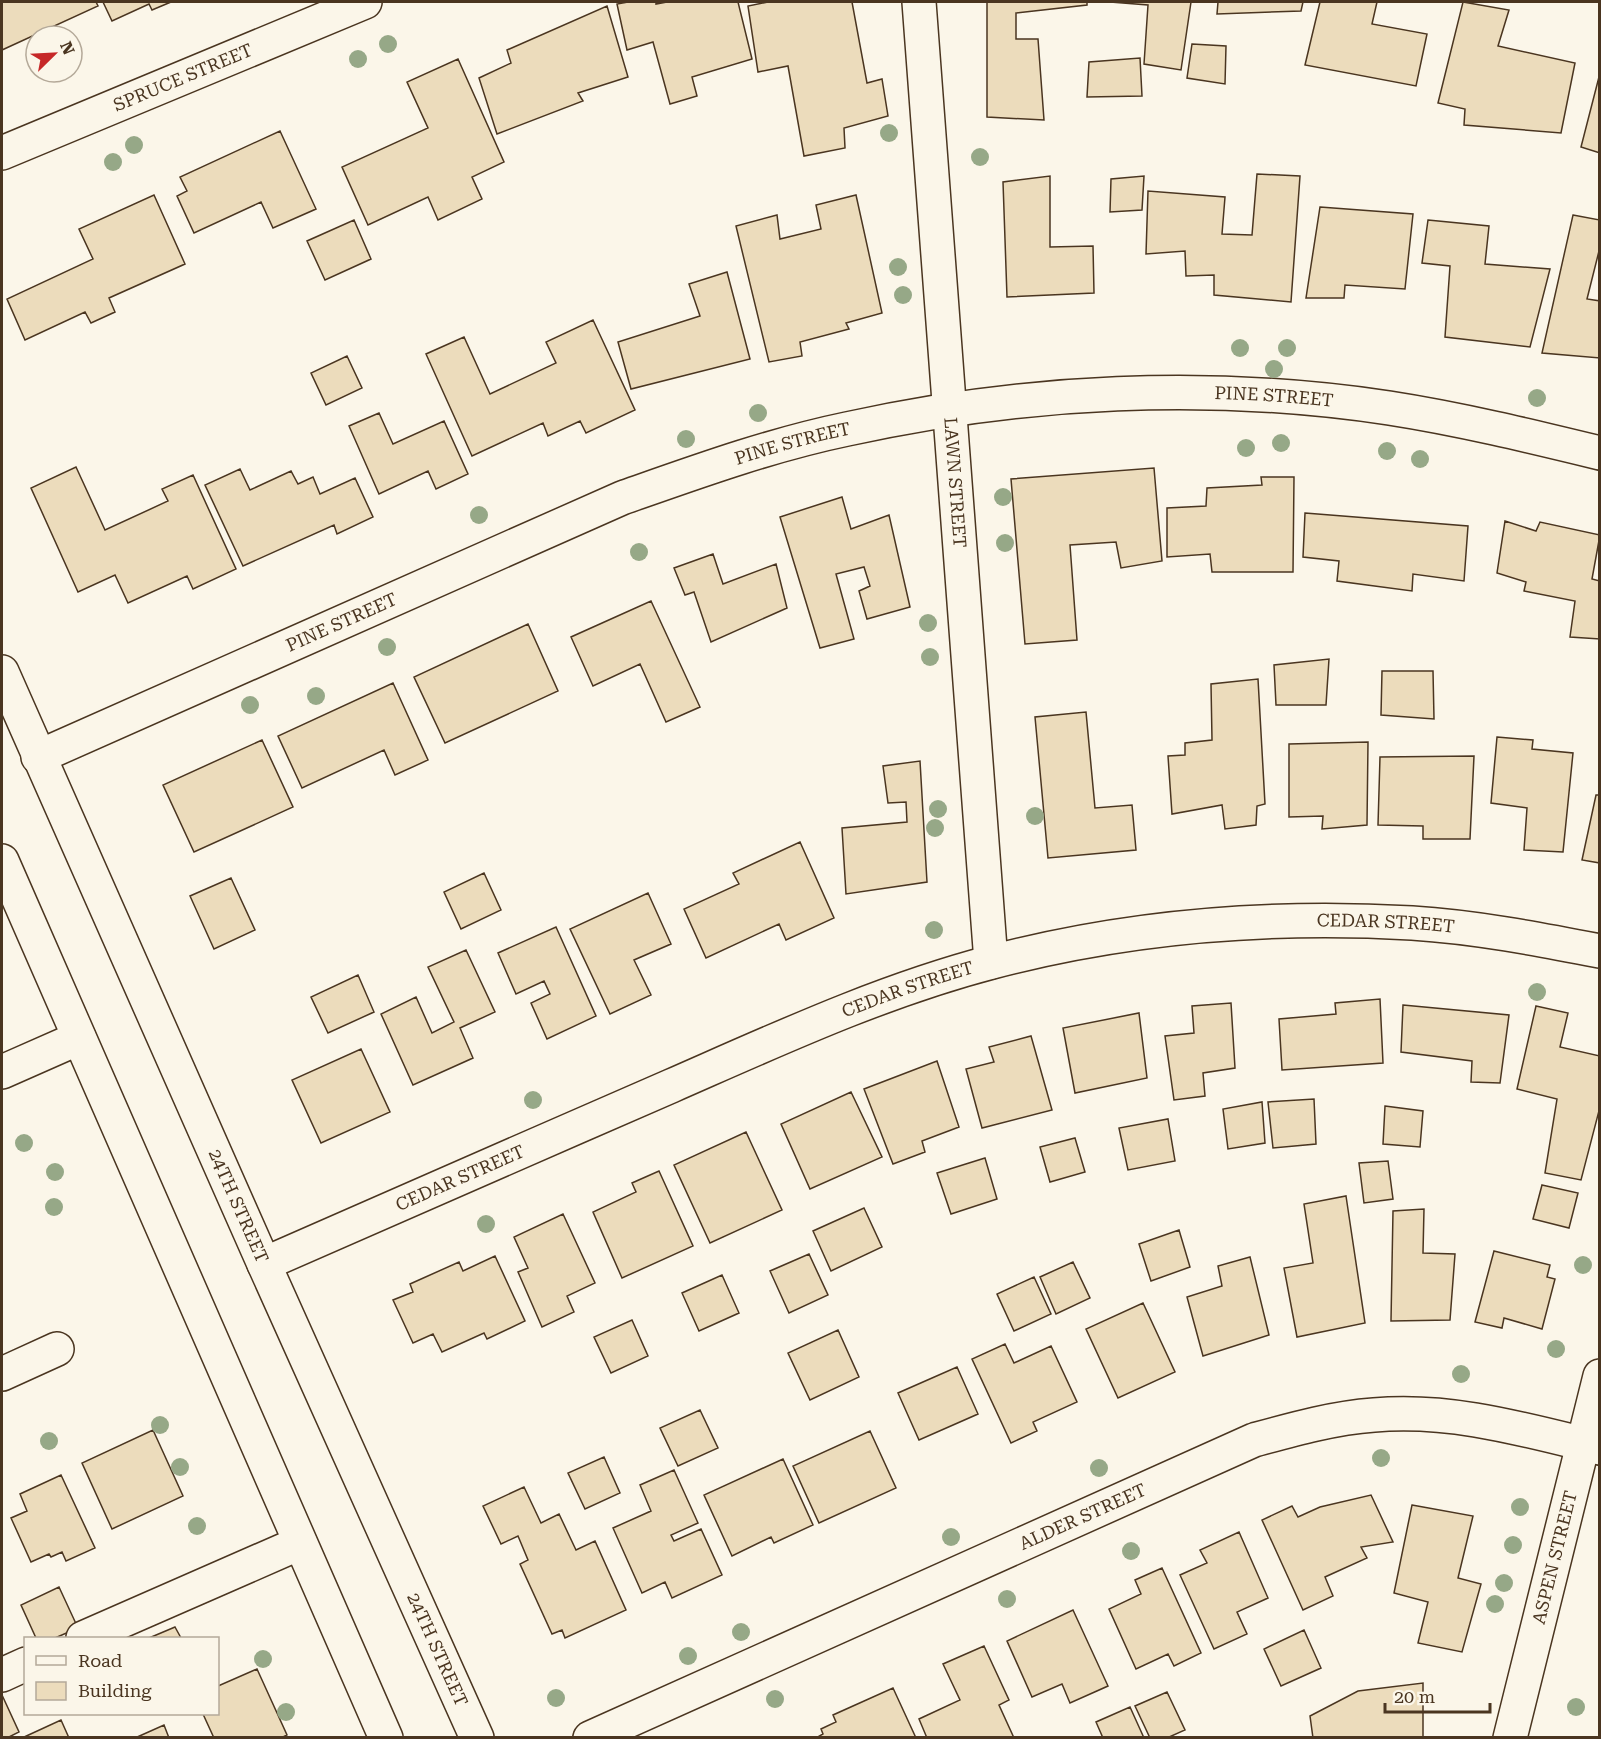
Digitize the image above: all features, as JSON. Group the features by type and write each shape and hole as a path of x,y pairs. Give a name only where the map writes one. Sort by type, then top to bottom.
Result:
{"street":[{"name":"SPRUCE STREET","path":"2,153 365,2"},
{"name":"LAWN STREET","path":"919,2 991,962"},
{"name":"PINE STREET","path":"38,757 622,498 720,463 846,429 949,410 1053,397 1133,393 1286,396 1412,412 1491,427 1599,453"},
{"name":"24TH STREET","path":"2,672 264,1264 477,1737"},
{"path":"2,861 386,1737"},
{"name":"CEDAR STREET","path":"264,1264 862,1003 991,962 1078,942 1190,926 1302,920 1414,923 1526,936 1599,951"},
{"path":"2,1072 79,1038"},
{"path":"2,1374 57,1349"},
{"name":"ASPEN STREET","path":"1510,1737 1591,1446 1599,1376"},
{"name":"ALDER STREET","path":"590,1737 1254,1440 1314,1423 1376,1414 1446,1415 1499,1424 1591,1446"},
{"path":"84,1637 300,1543"},
{"path":"2,1675 24,1665"}],"building":[{"path":"2,2 96,2 98,6 59,24 24,24 24,40 2,50"},
{"path":"103,2 171,2 152,10 149,4 112,21"},
{"path":"656,2 656,4 738,2 752,59 692,77 697,96 670,104 653,42 627,50 617,4"},
{"path":"768,2 852,2 867,83 882,79 888,116 844,128 845,148 804,156 788,66 758,72 748,6"},
{"path":"987,2 1087,2 1087,5 1016,13 1016,39 1038,39 1044,120 987,117"},
{"path":"1110,2 1191,2 1181,70 1144,64 1148,5"},
{"path":"1218,2 1303,2 1301,11 1217,14"},
{"path":"1320,2 1377,2 1372,24 1427,34 1416,86 1305,65"},
{"path":"1463,2 1509,10 1498,46 1575,63 1561,133 1464,125 1465,109 1438,103"},
{"path":"607,6 628,77 578,93 583,101 497,134 479,78 511,63 507,50"},
{"path":"1192,44 1226,46 1225,84 1187,78"},
{"path":"1140,58 1142,96 1087,97 1089,62"},
{"path":"458,59 504,162 472,177 482,199 438,220 428,197 368,225 342,167 428,128 407,82"},
{"path":"1600,73 1600,153 1581,147"},
{"path":"280,131 316,209 273,228 261,202 194,233 177,196 187,191 180,177"},
{"path":"1257,174 1300,176 1291,302 1214,295 1214,275 1186,276 1185,251 1146,254 1148,191 1225,197 1222,234 1252,235"},
{"path":"1050,176 1050,247 1093,246 1094,293 1007,297 1003,182"},
{"path":"1144,176 1142,210 1110,212 1111,179"},
{"path":"154,195 185,264 109,298 115,312 91,323 85,312 25,340 7,299 93,259 79,229"},
{"path":"856,195 882,313 846,323 849,329 800,342 802,356 769,362 736,226 777,215 780,239 821,229 816,205"},
{"path":"1320,207 1413,214 1405,289 1345,285 1344,298 1306,298"},
{"path":"1573,215 1600,220 1600,247 1587,299 1600,301 1600,358 1542,353"},
{"path":"354,220 371,259 325,280 307,241"},
{"path":"1428,220 1489,226 1485,264 1550,269 1530,347 1445,337 1450,266 1422,263"},
{"path":"727,272 750,359 631,389 618,342 700,316 689,284"},
{"path":"593,320 635,410 586,433 580,421 548,436 543,423 472,456 426,354 464,337 490,394 556,363 546,342"},
{"path":"347,356 362,388 326,405 311,373"},
{"path":"379,413 393,444 444,421 468,474 436,489 428,471 379,494 349,426"},
{"path":"76,467 105,530 168,501 162,489 193,475 236,569 193,589 187,576 128,603 115,575 78,592 31,488"},
{"path":"1154,468 1162,561 1121,568 1116,542 1070,545 1077,640 1025,644 1011,479"},
{"path":"240,469 250,490 291,471 298,484 313,477 320,494 355,478 373,517 337,534 334,525 243,566 205,485"},
{"path":"1261,477 1294,477 1293,572 1212,572 1210,554 1167,557 1167,508 1206,506 1207,488 1262,485"},
{"path":"842,497 851,529 889,515 910,607 867,619 859,591 870,586 864,567 836,574 854,639 820,648 780,517"},
{"path":"1305,513 1468,526 1464,581 1413,574 1412,591 1337,581 1339,561 1303,557"},
{"path":"1505,521 1536,531 1540,522 1600,535 1592,579 1600,581 1600,639 1570,637 1575,601 1524,591 1526,582 1497,573"},
{"path":"713,554 723,584 776,564 787,608 711,642 694,592 685,595 674,568"},
{"path":"651,601 700,707 666,722 640,664 593,686 571,637"},
{"path":"528,624 558,691 445,743 414,677"},
{"path":"1329,659 1326,705 1276,705 1274,665"},
{"path":"1382,671 1433,671 1434,719 1381,715"},
{"path":"1258,679 1265,804 1257,806 1256,825 1225,829 1222,805 1172,814 1168,756 1185,755 1185,743 1212,740 1211,684"},
{"path":"393,683 428,760 395,775 384,750 302,788 278,736"},
{"path":"1086,712 1095,808 1132,805 1136,850 1048,858 1035,717"},
{"path":"1497,737 1533,740 1532,749 1573,753 1563,852 1524,850 1527,808 1491,803"},
{"path":"262,740 293,807 194,852 163,785"},
{"path":"1368,742 1367,825 1322,829 1323,816 1289,817 1289,744"},
{"path":"1474,756 1470,839 1423,839 1423,826 1378,825 1380,757"},
{"path":"920,761 927,882 846,894 842,828 907,822 906,802 888,803 883,766"},
{"path":"1596,795 1600,795 1600,863 1582,860"},
{"path":"800,842 834,918 786,940 779,924 706,958 684,909 739,884 733,873"},
{"path":"484,873 501,910 461,929 444,892"},
{"path":"231,878 255,930 214,949 190,896"},
{"path":"648,893 671,944 634,960 651,995 610,1014 570,929"},
{"path":"556,927 596,1016 547,1039 531,1003 550,994 544,981 516,994 498,953"},
{"path":"466,950 495,1012 460,1028 473,1058 413,1085 381,1014 416,997 432,1033 454,1022 428,967"},
{"path":"358,975 374,1012 328,1033 311,997"},
{"path":"1380,999 1383,1063 1282,1070 1279,1019 1336,1014 1335,1003"},
{"path":"1231,1003 1235,1068 1203,1073 1205,1096 1174,1100 1165,1036 1194,1033 1192,1006"},
{"path":"1403,1005 1509,1015 1500,1083 1471,1082 1472,1061 1401,1052"},
{"path":"1536,1006 1568,1013 1560,1047 1600,1056 1600,1107 1581,1180 1545,1173 1557,1099 1517,1089"},
{"path":"1139,1013 1147,1078 1075,1093 1063,1028"},
{"path":"1031,1036 1052,1110 982,1128 966,1069 994,1062 989,1047"},
{"path":"361,1049 390,1112 321,1143 292,1080"},
{"path":"937,1061 959,1127 922,1141 925,1152 893,1164 864,1089"},
{"path":"851,1092 882,1157 810,1189 781,1124"},
{"path":"1314,1099 1316,1144 1273,1148 1268,1102"},
{"path":"1262,1102 1265,1143 1228,1149 1223,1109"},
{"path":"1385,1106 1423,1111 1420,1147 1383,1144"},
{"path":"1168,1119 1175,1161 1128,1170 1119,1128"},
{"path":"746,1132 782,1210 710,1243 674,1165"},
{"path":"1075,1138 1085,1172 1050,1182 1040,1147"},
{"path":"985,1158 997,1199 951,1214 937,1173"},
{"path":"1388,1161 1393,1199 1364,1203 1359,1163"},
{"path":"659,1171 693,1246 622,1278 593,1212 636,1192 632,1183"},
{"path":"1542,1185 1578,1193 1569,1228 1533,1219"},
{"path":"1346,1196 1365,1323 1297,1337 1284,1268 1313,1263 1304,1204"},
{"path":"864,1208 882,1247 831,1271 813,1231"},
{"path":"1424,1209 1423,1253 1455,1254 1450,1320 1391,1321 1393,1211"},
{"path":"563,1214 595,1283 567,1296 574,1312 542,1327 518,1272 528,1268 514,1237"},
{"path":"1179,1230 1190,1267 1151,1281 1139,1244"},
{"path":"1494,1251 1550,1265 1547,1277 1555,1279 1542,1329 1504,1318 1502,1328 1475,1322"},
{"path":"809,1254 828,1295 789,1313 770,1271"},
{"path":"495,1256 525,1321 487,1339 484,1333 442,1352 433,1334 413,1343 393,1300 413,1292 410,1284 459,1262 463,1271"},
{"path":"1250,1257 1269,1335 1203,1356 1187,1297 1222,1286 1218,1266"},
{"path":"1073,1262 1090,1298 1056,1314 1040,1277"},
{"path":"722,1275 739,1313 699,1331 682,1293"},
{"path":"1034,1277 1051,1314 1014,1331 997,1294"},
{"path":"1143,1303 1175,1372 1118,1398 1086,1329"},
{"path":"632,1320 648,1356 611,1373 594,1337"},
{"path":"838,1330 859,1377 810,1400 788,1353"},
{"path":"1005,1344 1014,1363 1051,1346 1077,1402 1033,1422 1037,1431 1011,1443 972,1359"},
{"path":"957,1367 978,1414 919,1440 898,1393"},
{"path":"700,1410 718,1448 678,1466 660,1428"},
{"path":"153,1430 183,1496 112,1529 82,1463"},
{"path":"870,1431 896,1488 819,1523 793,1466"},
{"path":"604,1457 620,1493 585,1509 568,1473"},
{"path":"783,1459 813,1525 774,1543 771,1537 732,1556 704,1495"},
{"path":"674,1470 698,1523 671,1535 674,1541 701,1529 722,1575 672,1598 665,1582 642,1593 613,1528 651,1511 640,1485"},
{"path":"61,1475 95,1548 66,1561 62,1552 51,1557 49,1554 31,1562 11,1518 27,1511 20,1494"},
{"path":"524,1487 541,1523 559,1514 576,1550 595,1541 626,1610 565,1638 562,1630 552,1634 520,1564 528,1560 518,1536 501,1544 483,1506"},
{"path":"1371,1495 1393,1542 1361,1547 1367,1558 1325,1577 1333,1596 1303,1610 1262,1520 1292,1506 1298,1517 1320,1507"},
{"path":"1412,1505 1473,1516 1458,1578 1481,1584 1462,1652 1418,1643 1428,1602 1394,1593"},
{"path":"1239,1532 1268,1598 1237,1612 1247,1634 1214,1649 1180,1575 1207,1563 1200,1550"},
{"path":"1162,1568 1201,1653 1174,1666 1168,1654 1136,1669 1109,1609 1141,1594 1135,1580"},
{"path":"59,1587 78,1628 57,1637 36,1637 21,1605"},
{"path":"1073,1610 1108,1686 1070,1703 1062,1684 1032,1697 1007,1641"},
{"path":"175,1627 180,1637 151,1637"},
{"path":"1304,1630 1321,1668 1281,1686 1264,1649"},
{"path":"984,1646 1009,1700 999,1705 1014,1738 927,1738 919,1719 960,1700 943,1664"},
{"path":"257,1669 287,1735 281,1738 214,1738 203,1715 219,1715 219,1686"},
{"path":"1423,1683 1423,1738 1313,1738 1310,1716 1358,1691"},
{"path":"893,1688 916,1738 816,1738 823,1734 821,1729 836,1722 833,1715"},
{"path":"1167,1692 1185,1730 1167,1738 1150,1738 1135,1706"},
{"path":"2,1695 19,1732 7,1738 2,1738"},
{"path":"1130,1707 1144,1738 1103,1738 1096,1722"},
{"path":"61,1720 69,1738 22,1738"},
{"path":"164,1725 169,1738 135,1738"}]}
